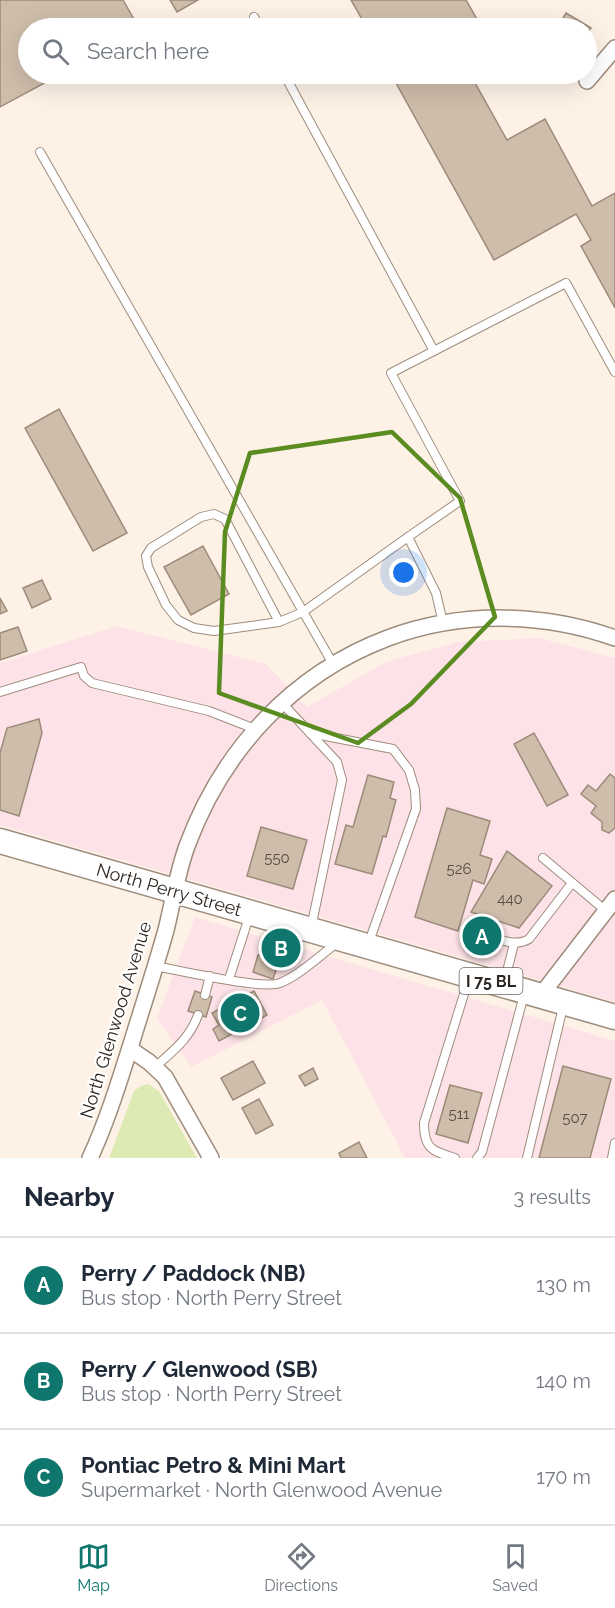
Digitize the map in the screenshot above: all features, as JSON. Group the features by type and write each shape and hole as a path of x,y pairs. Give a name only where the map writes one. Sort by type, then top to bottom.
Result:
{"main road":[{"name":"North Perry Street","path":"0,841 615,1017"}],"street":[{"path":"597,69 615,48"},
{"name":"North Glenwood Avenue","path":"90,1158 108,1115 130,1049 155,966 186,848 206,802 229,762 255,729 306,682 333,664 387,639 442,623 488,618 524,618 573,625 615,638"},
{"path":"523,990 610,905"},
{"path":"130,1049 155,1067 171,1087 211,1158"}],"lane":[{"path":"289,84 434,351"},
{"path":"39,152 333,664"},
{"path":"279,622 225,519 213,514 201,517 151,548 146,556 148,567 166,605 178,620 194,628 214,630 279,622 303,612 460,501 391,373 566,283 615,372"},
{"path":"408,537 436,593 442,623"},
{"path":"0,692 81,667 84,676 92,683 209,711 255,729"},
{"path":"282,703 337,762 342,780 311,930"},
{"path":"310,733 393,749 409,770 415,790 416,809 367,946"},
{"path":"543,858 572,883 610,905"},
{"path":"469,927 514,944 522,943 529,939 572,883"},
{"path":"229,979 251,913"},
{"path":"155,966 266,985 277,984 288,979 342,939"},
{"path":"477,1158 482,1152 523,990 514,944"},
{"path":"455,1158 433,1151 424,1135 424,1123 470,975"},
{"path":"204,994 210,976"},
{"path":"527,1158 564,1002"},
{"path":"155,1067 185,1039 198,1015"},
{"path":"612,1158 615,1143"}],"highlighted area":[{"path":"392,432 460,498 495,617 411,704 358,743 219,693 225,532 250,453"}],"shaded area":[{"path":"117,626 266,664 307,707 386,662 457,642 539,638 615,658 615,1002 0,825 0,663"},
{"path":"195,917 615,1041 615,1158 405,1158 322,1000 191,1067 157,1018"}],"green space":[{"path":"148,1084 159,1091 197,1158 109,1158 134,1091"}],"building":[{"path":"0,0 123,0 133,18 18,18 18,84 43,84 0,107"},
{"path":"170,0 198,0 177,12"},
{"path":"351,0 466,0 476,18 361,18"},
{"path":"566,13 574,18 563,18"},
{"path":"397,84 476,84 507,140 545,119 592,206 615,193 615,308 581,246 591,240 576,214 494,260"},
{"path":"59,409 127,533 93,551 25,428"},
{"path":"203,546 229,594 191,615 164,567"},
{"path":"42,580 51,599 32,608 23,588"},
{"path":"0,598 7,611 0,614"},
{"path":"18,627 27,651 0,660 0,633"},
{"path":"39,719 42,733 19,816 0,810 0,753 7,728"},
{"path":"534,733 568,795 547,806 514,744"},
{"path":"610,774 615,778 615,828 609,833 602,830 602,822 591,813 596,806 581,794 588,785 596,791"},
{"path":"368,775 394,782 390,798 396,800 386,837 383,836 372,874 335,864 346,825 353,827"},
{"path":"447,808 490,821 480,855 492,859 484,884 473,880 458,931 415,917"},
{"path":"261,827 307,840 293,889 247,876"},
{"path":"507,851 552,886 519,928 471,912"},
{"path":"258,955 279,961 273,979 253,972"},
{"path":"195,991 212,997 206,1017 188,1011"},
{"path":"254,991 267,1015 219,1041 213,1029 219,1025 212,1013"},
{"path":"253,1061 265,1083 233,1100 221,1078"},
{"path":"563,1066 611,1079 590,1158 539,1158"},
{"path":"313,1068 318,1079 305,1086 299,1076"},
{"path":"450,1085 482,1093 468,1143 436,1134"},
{"path":"259,1099 273,1125 256,1134 242,1108"},
{"path":"359,1142 367,1158 341,1158 339,1153"}],"place":[{"name":"Perry / Paddock (NB)","path":"482,936"},
{"name":"Perry / Glenwood (SB)","path":"281,948"},
{"name":"Pontiac Petro & Mini Mart","path":"240,1013"}]}
